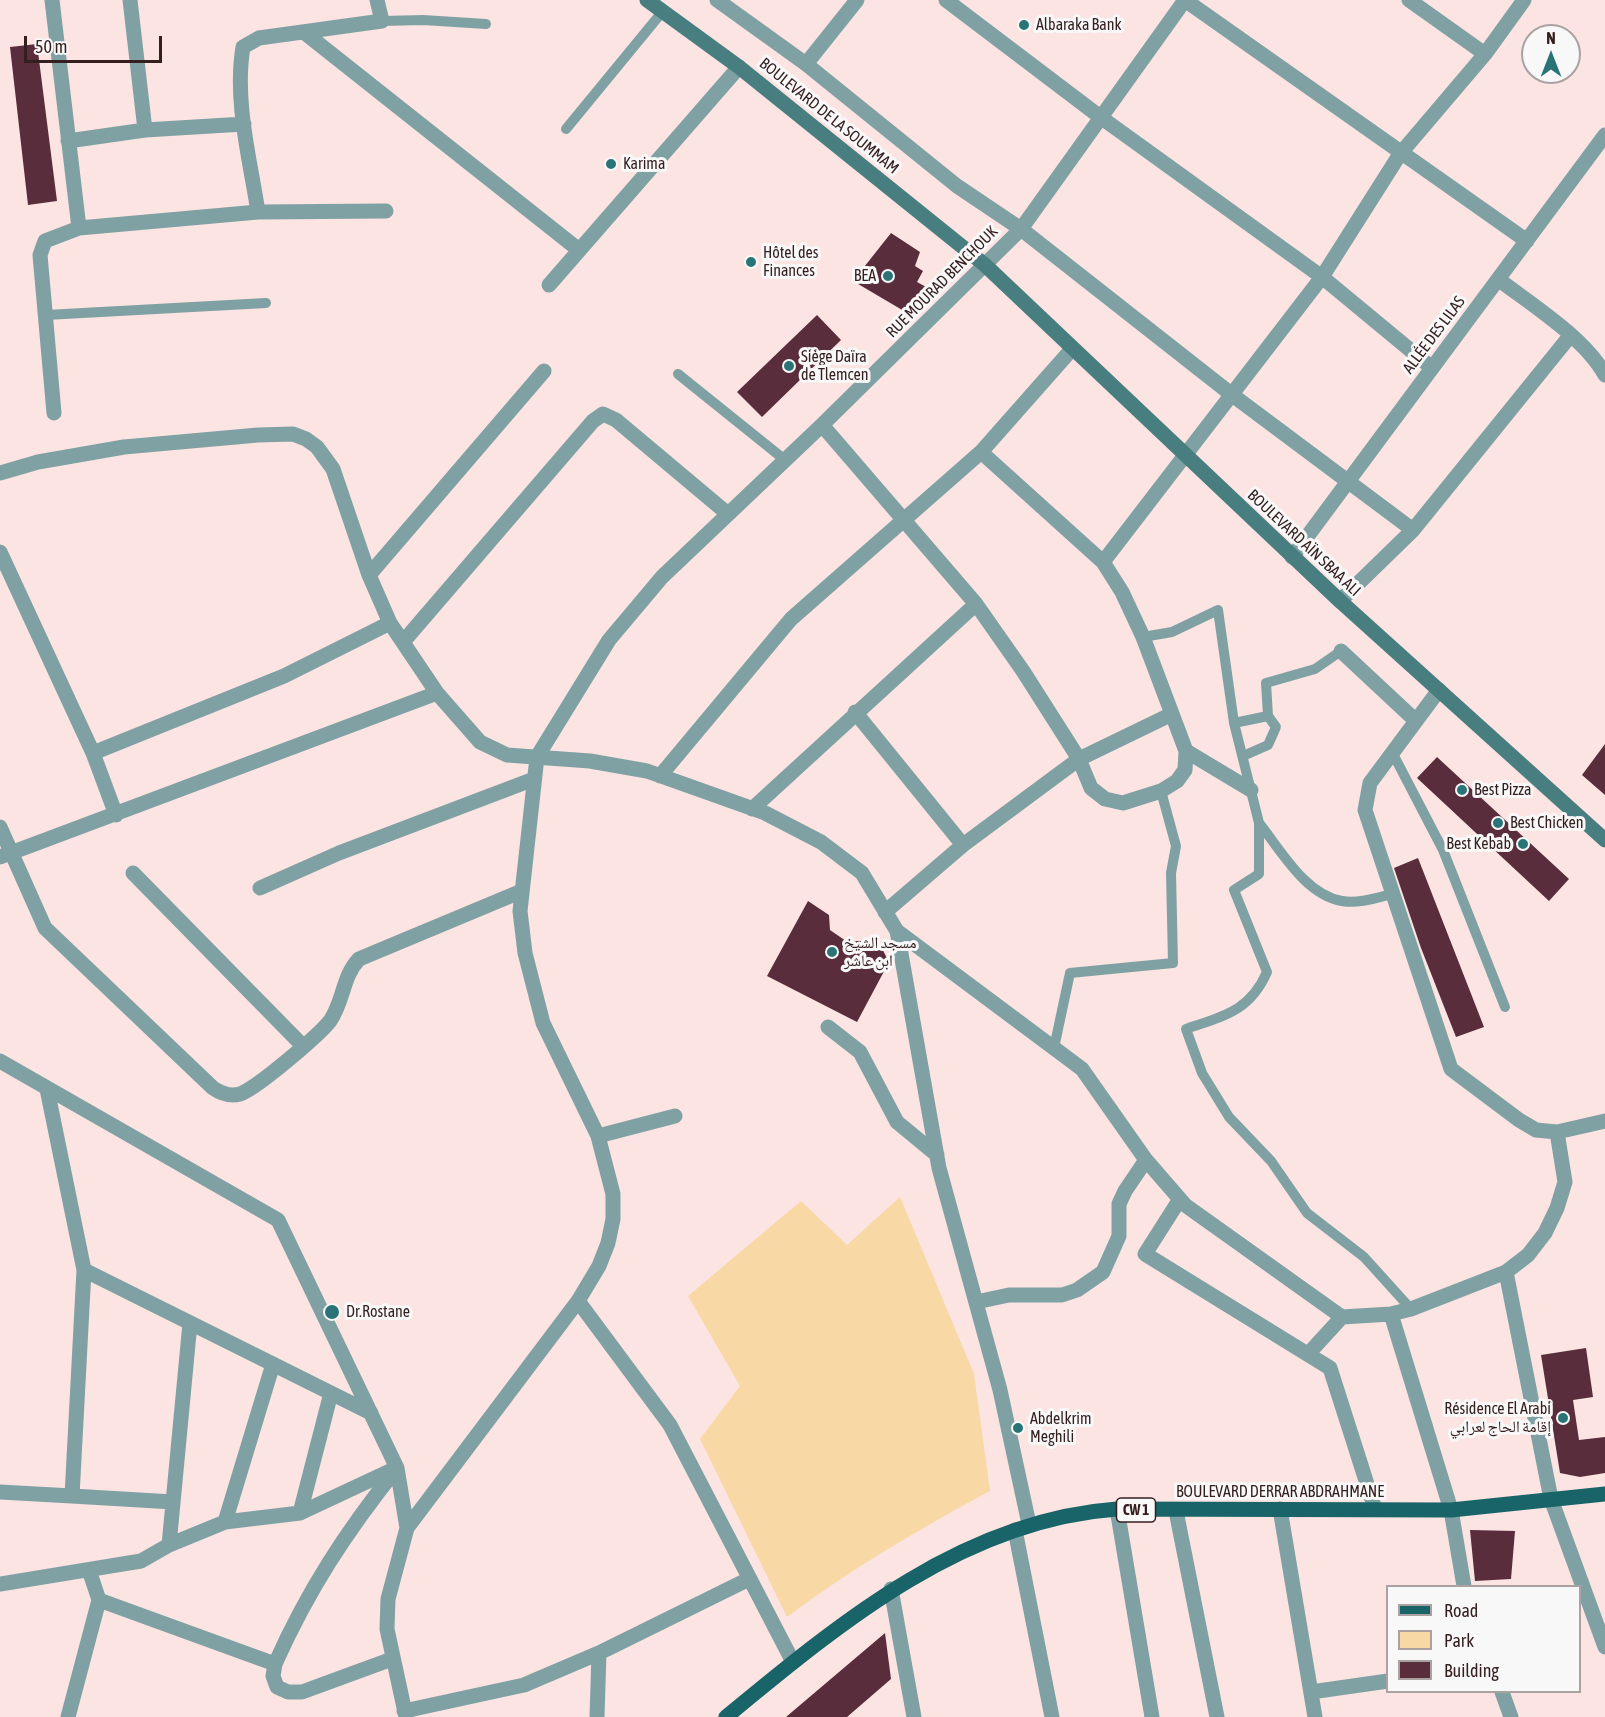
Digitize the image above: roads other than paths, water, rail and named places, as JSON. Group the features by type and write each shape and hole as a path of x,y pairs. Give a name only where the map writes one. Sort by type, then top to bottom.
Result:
{"main road":[{"name":"BOULEVARD DE LA SOUMMAM","path":"647,0 739,66 985,265"},
{"name":"BOULEVARD AÏN SBAA ALI","path":"985,265 1292,557 1605,840"},
{"name":"BOULEVARD DERRAR ABDRAHMANE","path":"726,1717 793,1662 891,1589 955,1554 1022,1527 1078,1512 1117,1509 1450,1510 1605,1494"}],"street":[{"path":"52,0 79,228"},
{"path":"130,0 145,130"},
{"path":"258,212 244,124 240,63 243,48 259,38 382,21 377,0"},
{"path":"717,0 806,64 957,186 1021,229 1231,394 1413,530"},
{"path":"806,64 857,0"},
{"path":"946,0 1099,116 1322,277 1432,368"},
{"path":"1185,0 1400,154 1527,241"},
{"name":"RUE MOURAD BENCHOUK","path":"537,757 609,640 662,577 822,425 1021,229 1099,116 1185,0"},
{"path":"1409,0 1485,54"},
{"path":"1103,562 1322,277 1400,154 1485,54 1524,0"},
{"path":"305,33 579,250"},
{"path":"549,285 739,66"},
{"path":"68,141 145,130 244,124"},
{"name":"ALLÉE DES LILAS","path":"1292,557 1605,135"},
{"path":"54,413 40,255 45,241 79,228 258,212 386,211"},
{"path":"1498,279 1598,361 1605,375"},
{"path":"1340,601 1413,530 1570,336"},
{"path":"660,776 791,619 981,452 1072,349"},
{"path":"369,575 544,371"},
{"path":"403,642 593,421 603,414 616,420 728,514"},
{"path":"822,425 976,604 1023,671 1079,759 1091,788 1105,799 1123,803 1161,791 1177,781 1185,770 1186,751 1143,637 1122,592 1103,562 981,452"},
{"path":"0,472 38,462 124,447 293,434 317,447 333,469 369,575 390,623 437,693 480,742 507,755 590,761 660,776 752,809 821,843 862,873 897,931 1082,1070 1146,1160 1180,1199 1342,1317 1391,1314 1411,1309 1506,1272 1528,1255 1557,1208 1565,1182 1557,1132"},
{"path":"0,552 93,753 116,816"},
{"path":"752,809 855,712 976,604"},
{"path":"93,753 284,676 390,623"},
{"path":"1341,651 1416,721"},
{"path":"1439,690 1370,783 1365,801 1367,819 1451,1070 1527,1126 1557,1132 1605,1121"},
{"path":"6,855 116,816 437,693"},
{"path":"855,712 963,845"},
{"path":"885,912 963,845 1079,759 1172,714"},
{"path":"1186,751 1251,790"},
{"path":"537,757 520,911 525,953 543,1023 598,1136 613,1194 613,1219 608,1243 599,1266 578,1301 407,1528 388,1599 387,1629 405,1714 524,1685 599,1653 749,1579"},
{"path":"260,888 339,853 534,779"},
{"path":"0,827 6,855 45,928 213,1088 224,1094 242,1093 303,1046 330,1021 337,1008 347,975 359,959 522,891"},
{"path":"133,873 303,1046"},
{"path":"897,931 937,1155 1000,1390 1052,1717"},
{"path":"828,1026 860,1052 897,1122 937,1155"},
{"path":"0,1061 278,1220 397,1468 407,1528"},
{"path":"47,1089 84,1270 72,1496"},
{"path":"598,1136 675,1116"},
{"path":"976,1302 1009,1295 1062,1295 1077,1290 1103,1272 1119,1236 1119,1204 1146,1160"},
{"path":"1180,1199 1145,1254 1330,1368 1376,1509"},
{"path":"84,1270 371,1413"},
{"path":"1506,1272 1551,1499 1598,1607 1605,1647"},
{"path":"578,1301 670,1425 793,1662"},
{"path":"1391,1314 1450,1510 1464,1585"},
{"path":"1309,1353 1342,1317"},
{"path":"169,1545 190,1323"},
{"path":"225,1522 273,1364"},
{"path":"300,1513 331,1393"},
{"path":"0,1584 141,1561 169,1545 225,1522 300,1513 397,1468"},
{"path":"392,1659 302,1692 288,1692 277,1687 273,1676 274,1665 314,1586 350,1527 397,1468"},
{"path":"0,1492 173,1502"},
{"path":"1117,1509 1152,1717"},
{"path":"1280,1509 1316,1717"},
{"path":"1176,1510 1217,1717"},
{"path":"68,1717 99,1600 89,1570"},
{"path":"891,1589 914,1717"},
{"path":"99,1600 274,1665"},
{"path":"597,1717 599,1653"},
{"path":"1311,1692 1386,1681"},
{"path":"1502,1693 1511,1717"}],"lane":[{"path":"567,129 663,11"},
{"path":"382,21 423,20 486,24"},
{"path":"46,315 266,303"},
{"path":"678,374 785,460"},
{"path":"1143,637 1172,632 1218,610 1234,723 1260,823 1260,874 1234,890 1267,972 1258,993 1231,1013 1186,1029 1202,1072 1229,1117 1271,1161 1307,1213 1364,1257 1411,1309"},
{"path":"1243,756 1268,745 1276,727 1268,716 1266,683 1315,669 1341,651"},
{"path":"1234,723 1268,716"},
{"path":"1392,752 1443,850 1505,1008"},
{"path":"1054,1048 1070,974 1173,963 1171,873 1176,846 1161,791"},
{"path":"1260,823 1305,880 1325,895 1342,901 1365,900 1392,894"}],"place":[{"name":"Albaraka Bank","path":"1024,25"},
{"name":"Karima","path":"611,164"},
{"name":"Hôtel des Finances","path":"751,262"},
{"name":"BEA","path":"888,276"},
{"name":"Siège Daïra de Tlemcen","path":"789,366"},
{"name":"Best Pizza","path":"1462,790"},
{"name":"Best Chicken","path":"1498,823"},
{"name":"Best Kebab","path":"1523,844"},
{"name":"مسجد الشيخ ابن عاشر","path":"832,952"},
{"name":"Dr.Rostane","path":"332,1312"},
{"name":"Résidence El Arabi إقامة الحاج لعرابي","path":"1563,1418"},
{"name":"Abdelkrim Meghili","path":"1018,1428"}]}
